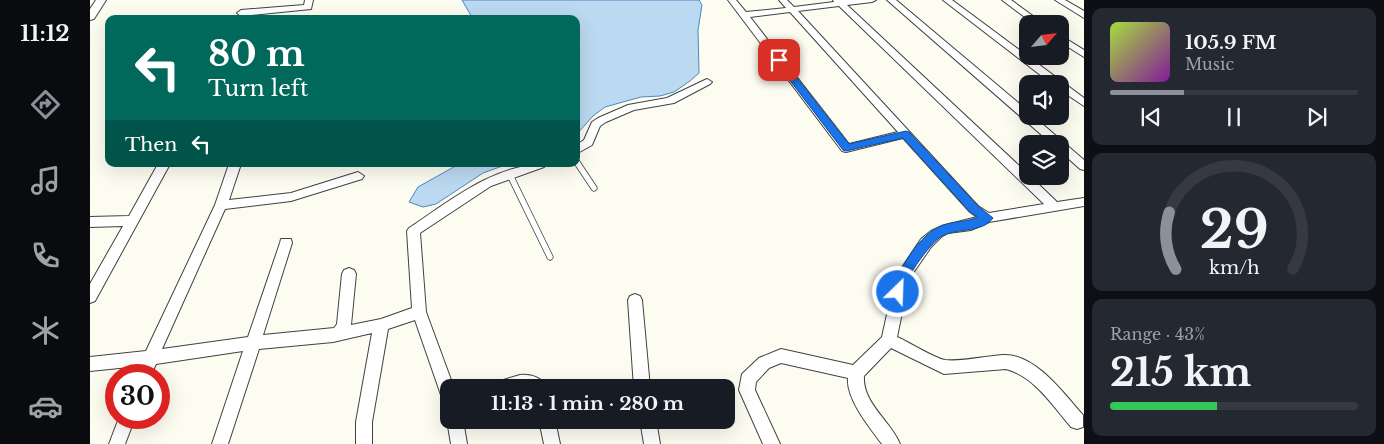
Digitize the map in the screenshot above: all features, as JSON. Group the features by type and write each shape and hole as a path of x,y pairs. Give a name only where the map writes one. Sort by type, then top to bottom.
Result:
{"street":[{"path":"90,17 101,0"},
{"path":"241,13 308,7 309,0"},
{"path":"732,0 746,15 846,148 906,134"},
{"path":"783,0 974,209 987,218"},
{"path":"746,15 840,2 872,0"},
{"path":"891,0 1048,135"},
{"path":"947,0 1048,75"},
{"path":"1006,0 1027,15"},
{"path":"1059,0 1084,15"},
{"path":"840,2 1055,207"},
{"path":"1069,44 1084,54"},
{"path":"580,147 588,142 596,124 602,120 632,107 670,101 707,82"},
{"path":"1069,91 1084,103"},
{"path":"1069,153 1084,166"},
{"path":"90,297 162,167"},
{"path":"148,364 221,205 234,167"},
{"path":"443,379 419,312 412,230 487,183 531,167"},
{"path":"221,205 291,196 358,176"},
{"path":"892,444 866,408 855,385 856,373 888,340 902,278 926,243 936,234 946,229 971,225 987,218 1084,202"},
{"path":"90,222 133,221"},
{"path":"220,444 286,243"},
{"path":"339,334 344,324 350,274"},
{"path":"635,300 641,379"},
{"path":"90,364 339,334 381,325 419,312"},
{"path":"364,444 364,422 381,325"},
{"path":"888,340 944,368 1006,362 1015,364 1036,375 1082,423"},
{"path":"772,444 747,390 748,379 764,363 781,356 856,373"},
{"path":"116,444 122,429"},
{"path":"456,429 459,444"},
{"path":"549,429 552,444"},
{"path":"650,429 652,444"}],"lane":[{"path":"579,167 594,188"},
{"path":"510,174 550,257"}],"water":[{"path":"462,0 699,0 702,5 698,30 699,73 674,92 660,96 641,97 605,107 593,116 580,131 580,15 471,15"},
{"path":"454,167 500,167 483,173 436,204 423,207 409,202 418,187"}],"route":[{"path":"779,60 846,148 906,134 974,209 987,218 979,223 946,229 936,234 926,243 902,278 898,292"}]}
